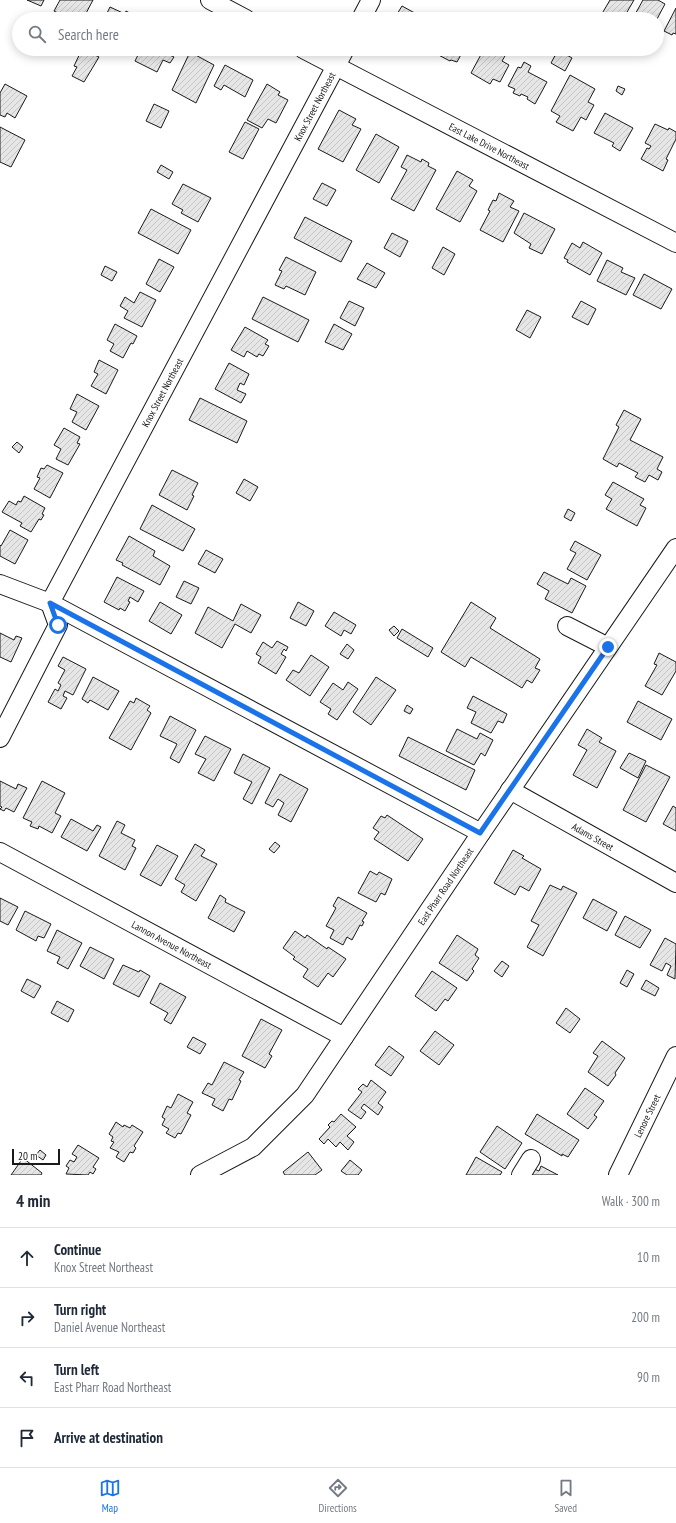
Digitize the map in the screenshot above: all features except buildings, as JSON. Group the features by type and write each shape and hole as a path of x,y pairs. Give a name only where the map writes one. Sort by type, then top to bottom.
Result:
{"street":[{"path":"210,0 233,12"},
{"path":"365,12 371,0"},
{"name":"East Lake Drive Northeast","path":"317,56 676,243"},
{"name":"Knox Street Northeast","path":"50,603 341,56"},
{"name":"East Pharr Road Northeast","path":"200,1175 253,1147 305,1096 480,833 676,548"},
{"path":"0,584 50,603 480,833"},
{"path":"0,738 58,625 50,603"},
{"path":"567,626 608,647"},
{"name":"Adams Street","path":"510,790 676,883"},
{"name":"Lannon Avenue Northeast","path":"0,852 344,1037"},
{"name":"Lenore Street","path":"618,1175 676,1056"},
{"path":"521,1175 531,1159"}],"route":[{"path":"58,625 50,603 480,833 608,647"}]}
